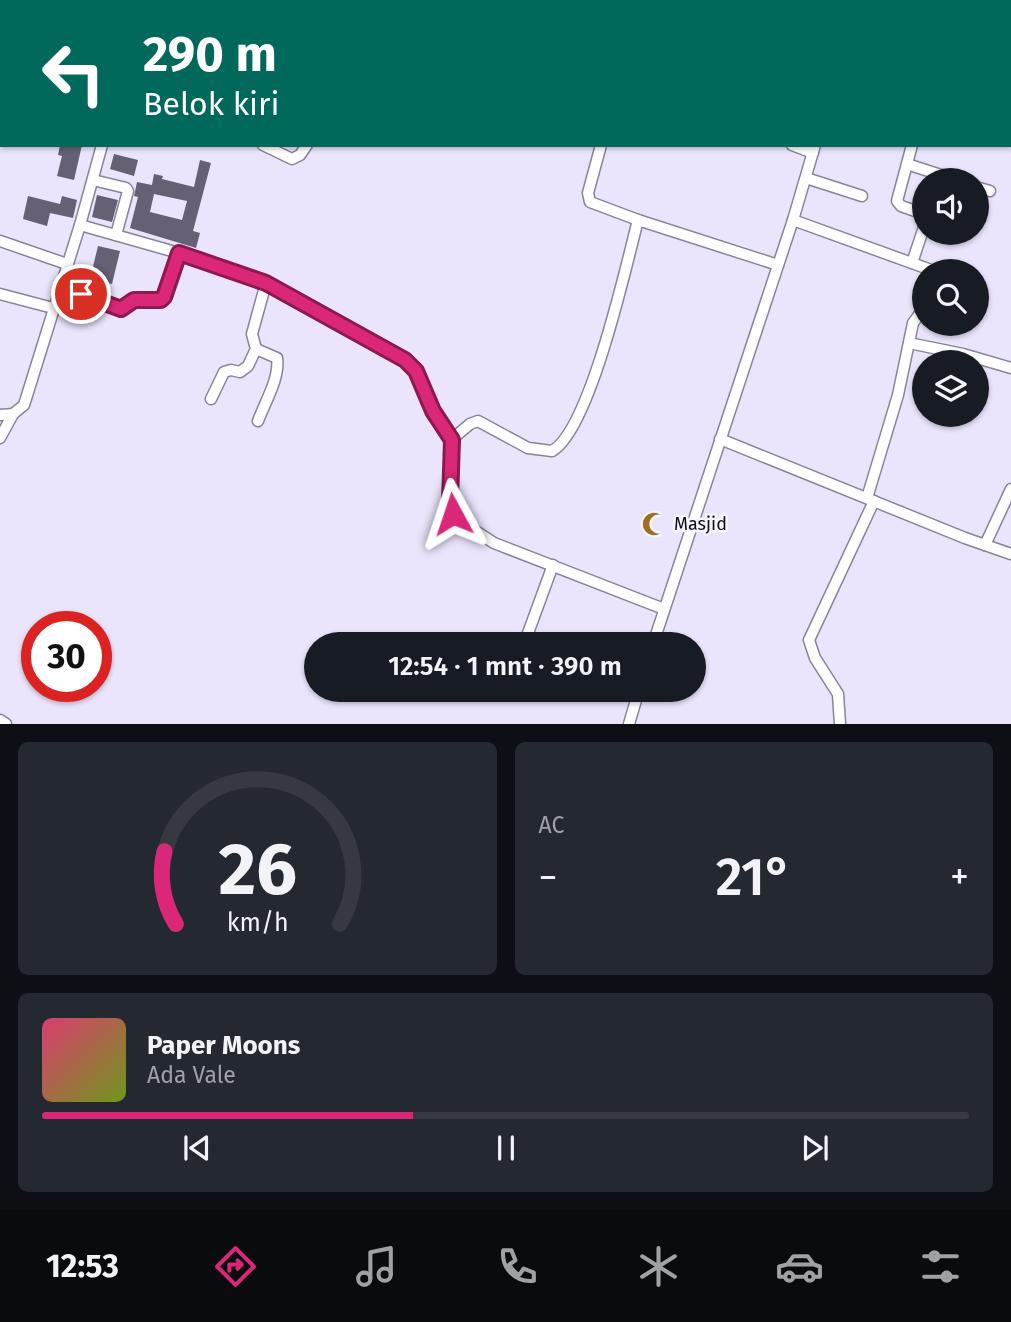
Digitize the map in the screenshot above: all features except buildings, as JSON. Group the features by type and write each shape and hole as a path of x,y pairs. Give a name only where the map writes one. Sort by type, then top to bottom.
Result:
{"street":[{"path":"0,438 13,414 24,405 101,147"},
{"path":"267,147 292,159 300,155 306,147"},
{"path":"600,147 589,193 590,202 778,265"},
{"path":"911,147 898,202 912,208"},
{"path":"657,632 814,149"},
{"path":"907,164 919,168"},
{"path":"806,178 862,196"},
{"path":"93,180 128,191 116,235"},
{"path":"452,440 470,424 478,421 528,448 537,450 552,451 565,439 594,382 638,220"},
{"path":"793,220 912,262"},
{"path":"80,225 179,253 266,283 405,360 416,371 433,411 452,440 450,501 457,519 494,543 664,609"},
{"path":"0,241 67,264"},
{"path":"61,287 121,309 134,300 161,300 179,253"},
{"path":"211,399 224,372 244,370 256,349 252,334 266,283"},
{"path":"0,294 53,309"},
{"path":"840,723 838,694 815,658 809,640 870,500 912,330"},
{"path":"909,343 963,354 1011,368"},
{"path":"256,349 277,358 278,363 277,373 258,421"},
{"path":"0,415 13,414"},
{"path":"720,439 1011,554"},
{"path":"985,545 1011,489"},
{"path":"528,632 553,565"},
{"path":"629,723 633,702"},
{"path":"0,720 6,723"}],"place":[{"name":"Masjid","path":"654,524"}],"route":[{"path":"81,294 121,309 134,300 161,300 179,253 266,283 405,360 416,371 433,411 452,440 450,501 453,514"}]}
